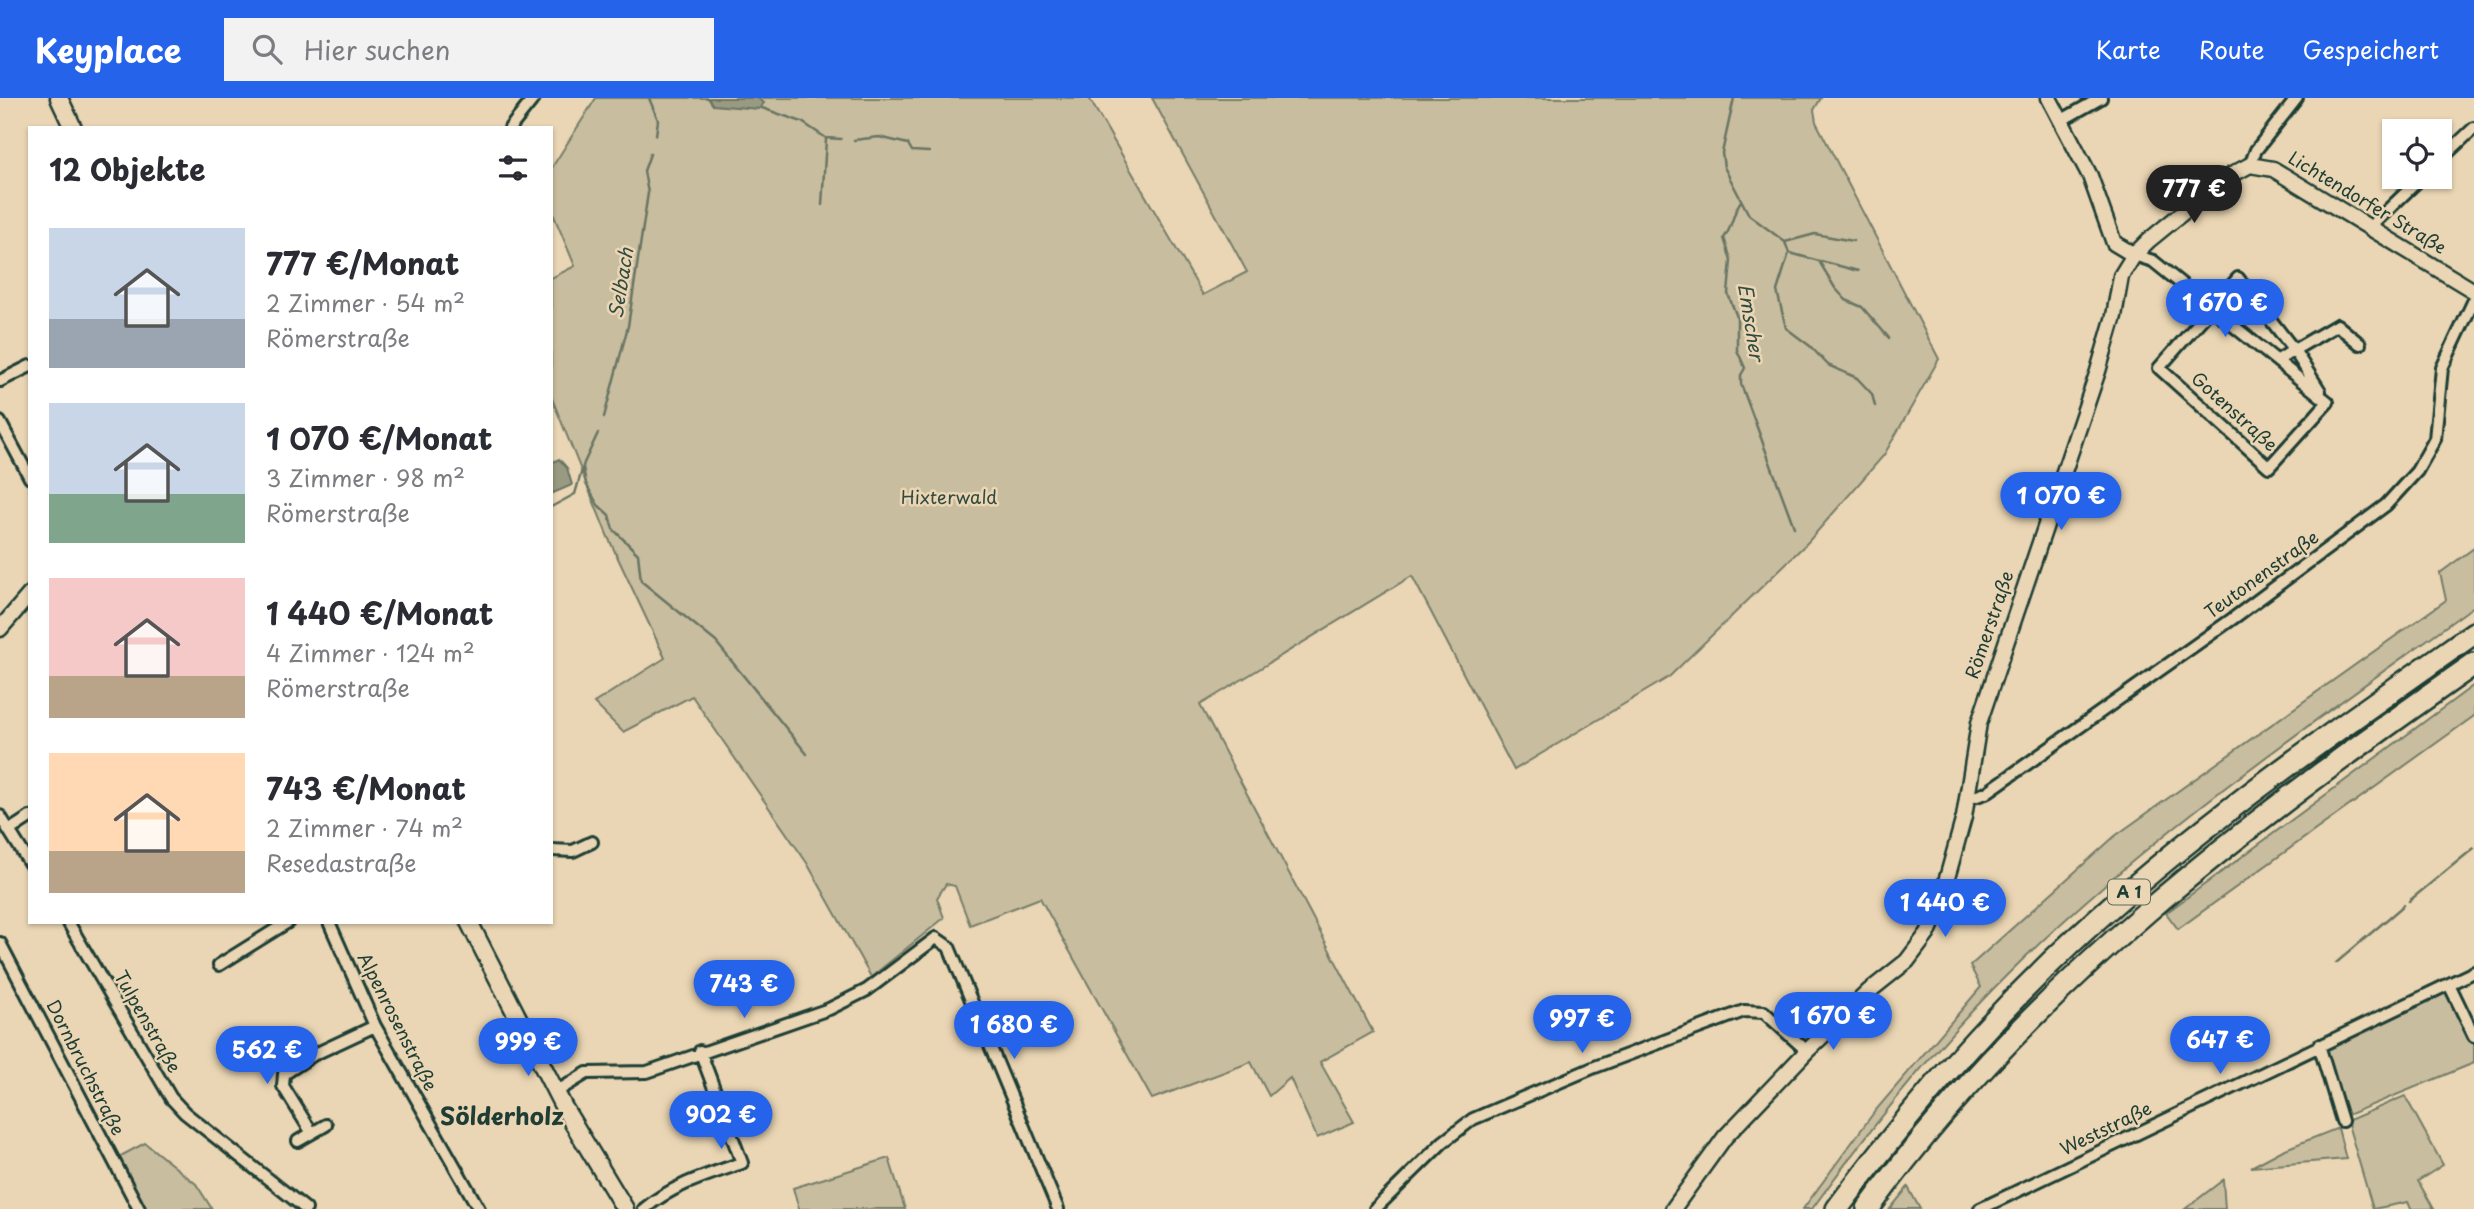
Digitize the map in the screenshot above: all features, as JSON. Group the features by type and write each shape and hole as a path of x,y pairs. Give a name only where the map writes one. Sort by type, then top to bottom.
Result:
{"highway":[{"name":"A 1","path":"1837,1209 1895,1132 1961,1057 2072,943 2134,887 2252,792 2474,633"},
{"name":"A 1","path":"1868,1209 1988,1063 2120,934 2267,813 2474,664"}],"main road":[{"path":"59,98 73,126"},
{"path":"470,924 556,1092 595,1163 625,1209"}],"street":[{"path":"512,126 534,98"},
{"path":"2049,98 2090,176 2114,243 2134,255 2153,261 2328,402"},
{"path":"2062,120 2101,98"},
{"path":"2250,165 2256,150 2297,98"},
{"path":"2452,149 2474,128"},
{"name":"Römerstraße","path":"1673,1209 1725,1137 1807,1051 1907,961 1928,933 1949,874 1968,799 1974,743 1990,684 2098,371 2122,276 2134,255 2178,216 2235,171 2250,165"},
{"name":"Lichtendorfer Straße","path":"2250,165 2273,169 2474,291"},
{"path":"2369,228 2410,189"},
{"name":"Gotenstraße","path":"2238,278 2294,351 2328,402 2269,467 2159,368 2211,307 2238,278"},
{"name":"Teutonenstraße","path":"1968,799 1986,793 2235,617 2385,505 2417,471 2435,439 2442,368 2474,300"},
{"path":"2278,360 2337,325 2360,344"},
{"path":"0,381 28,367"},
{"path":"0,422 28,474"},
{"path":"0,628 28,598"},
{"path":"0,816 28,861"},
{"path":"10,830 28,818"},
{"path":"553,850 573,851 592,842"},
{"name":"Tulpenstraße","path":"69,924 172,1098 185,1113 306,1209"},
{"path":"219,965 285,924"},
{"name":"Alpenrosenstraße","path":"330,924 375,1026 479,1209"},
{"path":"556,1092 587,1073 647,1072 700,1051 834,1007 887,977 936,938 948,947 1026,1126 1058,1209"},
{"name":"Dornbruchstraße","path":"0,943 139,1209"},
{"name":"Weststraße","path":"1980,1209 2474,972"},
{"path":"2449,984 2474,1036"},
{"path":"1375,1209 1443,1142 1473,1119 1595,1067 1744,1011 1764,1012 1807,1051"},
{"path":"312,1133 283,1086 284,1074 313,1055 375,1026"},
{"path":"2319,1045 2342,1121"},
{"path":"643,1209 661,1195 687,1182 742,1163 700,1051"},
{"path":"298,1141 326,1125"}],"green space":[{"name":"Hixterwald","path":"596,98 1089,98 1203,295 1247,272 1152,98 1821,98 1814,110 1816,122 1939,359 1884,455 1808,542 1669,677 1514,770 1412,576 1200,705 1373,1032 1320,1062 1354,1122 1317,1138 1290,1078 1269,1096 1251,1062 1152,1099 1040,898 970,925 955,886 946,884 937,898 944,918 871,977 807,863 692,696 623,732 594,703 665,658 608,537 553,401 553,277 575,266 553,214 553,166"},
{"path":"2474,548 2474,606 2293,736 2175,826 2063,922 1982,1000 1930,1057 1812,1209 1803,1209 1875,1111 1981,987 1970,966 2115,836 2446,600 2440,573"},
{"path":"2474,685 2474,716 2178,929 2166,913"},
{"path":"2448,989 2474,1043 2474,1063 2345,1116 2326,1046"},
{"path":"2405,1096 2443,1165 2418,1181 2434,1209 2411,1209 2408,1202 2373,1209 2347,1121"},
{"path":"2338,1128 2346,1159 2251,1167 2283,1150"},
{"path":"145,1143 196,1184 212,1209 143,1209 115,1159"},
{"path":"889,1158 905,1209 799,1209 793,1188"},
{"path":"2223,1180 2225,1209 2185,1209"},
{"path":"1908,1187 1920,1209 1890,1209"}],"shaded area":[{"path":"708,98 757,98 764,103 759,109 713,105"},
{"path":"559,459 567,468 572,485 553,493 553,462"}],"waterway":[{"name":"Selbach","path":"649,98 658,120 656,135"},
{"name":"Emscher","path":"1734,98 1722,153 1724,167 1749,215 1785,242 1789,253 1777,291 1786,328 1810,346 1828,365 1857,378 1872,394 1875,406"},
{"path":"762,108 802,122 826,138 841,139"},
{"path":"854,140 879,137 908,144 912,151 929,152"},
{"path":"822,205 826,139"},
{"name":"Selbach","path":"604,417 628,326 648,193 644,171 650,154"},
{"name":"Emscher","path":"1741,201 1724,238 1731,260 1728,294 1737,317 1737,350 1745,368 1741,375 1741,384 1794,527"},
{"path":"1785,242 1815,234 1853,241"},
{"path":"1790,253 1819,261 1835,288 1846,300 1862,307 1889,338"},
{"path":"1821,261 1858,271"},
{"name":"Selbach","path":"553,506 575,494 584,463 598,433"},
{"path":"583,467 586,484 598,505 609,515 613,529 638,554 641,581 716,642 807,754"},
{"path":"2409,901 2474,848"},
{"path":"2336,963 2404,905"}],"district":[{"name":"Sölderholz","path":"502,1117"}]}
